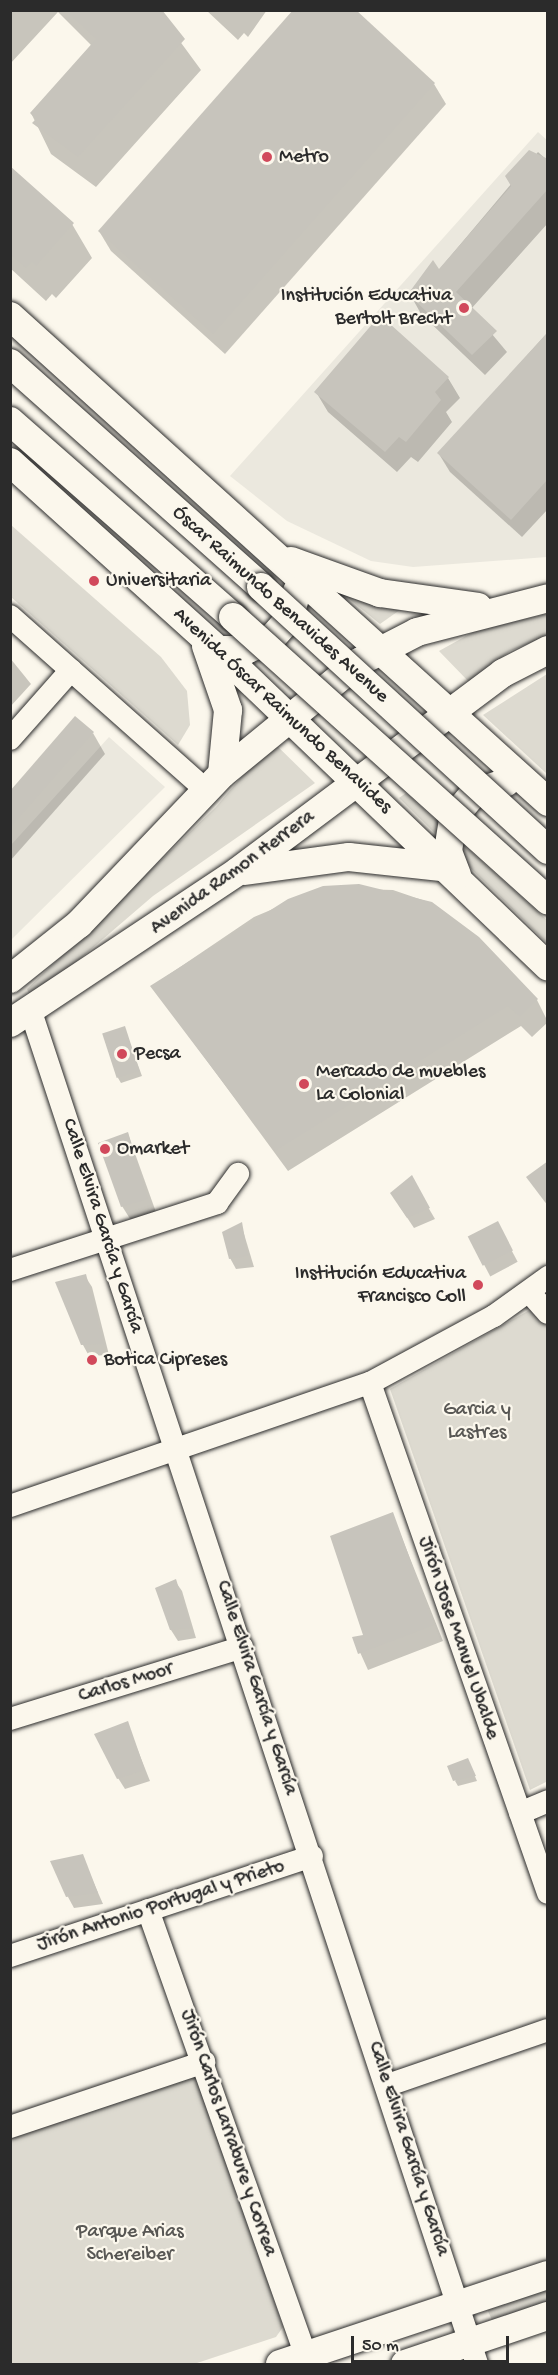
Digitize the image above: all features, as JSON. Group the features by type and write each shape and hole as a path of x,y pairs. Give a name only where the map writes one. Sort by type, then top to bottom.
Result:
{"main road":[{"path":"10,316 540,795"},
{"name":"Óscar Raimundo Benavides Avenue","path":"10,363 261,587 548,850"},
{"name":"Óscar Raimundo Benavides Avenue","path":"10,421 233,617 548,901"},
{"name":"Avenida Óscar Raimundo Benavides","path":"10,462 288,716 454,872 548,966"},
{"path":"266,548 380,593 495,607"},
{"path":"214,782 228,710 209,642 254,648 278,634 292,611 296,575"},
{"path":"10,979 79,924 214,782 288,716 378,650 495,607 548,598"},
{"name":"Avenida Ramon Herrera","path":"21,1017 237,872 503,673 548,650"},
{"path":"237,872 350,857 454,872 448,834 462,804 498,784 540,795"},
{"path":"293,2360 548,2274"},
{"path":"405,2364 473,2353 548,2316"}],"street":[{"path":"10,616 71,670 214,782"},
{"path":"10,739 71,670"},
{"name":"Calle Elvira García y García","path":"21,1017 107,1240 388,2085 473,2353"},
{"path":"10,1270 217,1203 238,1174"},
{"path":"10,1506 370,1383 529,1292 548,1277"},
{"path":"529,1292 548,1313"},
{"name":"Jirón Jose Manuel Ubalde","path":"370,1383 548,1893"},
{"name":"Carlos Moor","path":"10,1719 242,1647"},
{"path":"520,1813 548,1801"},
{"name":"Jirón Antonio Portugal y Prieto","path":"10,1956 312,1856"},
{"name":"Jirón Carlos Larrabure y Correa","path":"148,1910 204,2062 293,2360"},
{"path":"388,2085 548,2030"},
{"path":"10,2127 204,2062"}],"shaded area":[{"name":"Institución Educativa Bertolt Brecht","path":"538,132 548,141 547,557 413,567 371,561 287,521 230,476"},
{"path":"109,737 165,787 11,940 11,845"}],"green space":[{"path":"11,525 161,657 187,691 190,725 178,745 11,597"},
{"path":"332,585 414,600 380,624"},
{"path":"547,614 547,636 510,651 469,682 439,651 475,631"},
{"path":"547,674 547,774 483,715"},
{"path":"272,741 315,783 153,896 32,1000 27,989 216,807"},
{"path":"406,793 547,920 547,943 399,798"},
{"name":"Garcia y Lastres","path":"533,1308 547,1325 548,1781 530,1790 390,1389"},
{"name":"Parque Arias Schereiber","path":"191,2056 283,2327 276,2337 194,2364 11,2364 10,2116"},
{"path":"547,2283 547,2306 494,2324 485,2305"}],"building":[{"path":"65,10 162,10 185,39 78,157 32,123 36,119 30,113 96,39"},
{"name":"Metro","path":"293,10 356,10 435,83 213,334 98,231"},
{"path":"529,150 548,159 548,189 456,292 497,331 472,355 408,294 433,260 439,269 511,186 505,176"},
{"path":"10,166 74,223 36,266 32,262 26,268 10,254"},
{"path":"380,315 449,377 435,392 441,400 406,442 399,437 385,452 314,392"},
{"path":"548,332 548,479 511,520 437,453"},
{"path":"75,716 94,732 10,828 10,791"},
{"name":"Mercado de muebles La Colonial","path":"359,884 432,902 479,937 538,999 520,1017 508,1006 275,1151 150,986 288,899 323,886"},
{"name":"Pecsa","path":"125,1026 140,1071 117,1078 102,1033"},
{"path":"128,1132 148,1199 121,1207 98,1143"},
{"path":"548,1161 548,1206 526,1177"},
{"path":"412,1175 430,1208 407,1218 390,1193"},
{"path":"498,1221 513,1250 483,1266 468,1236"},
{"path":"242,1222 248,1256 229,1259 222,1232"},
{"path":"86,1274 104,1344 81,1345 55,1282"},
{"path":"393,1512 434,1625 358,1654 352,1637 363,1635 330,1536"},
{"path":"176,1579 191,1628 170,1630 155,1588"},
{"path":"128,1721 145,1770 117,1779 94,1734"},
{"path":"468,1758 476,1776 453,1781 447,1766"},
{"path":"83,1854 98,1893 66,1897 50,1861"}],"place":[{"name":"Metro","path":"267,157"},
{"name":"Institución Educativa Bertolt Brecht","path":"464,308"},
{"name":"Universitaria","path":"94,581"},
{"name":"Pecsa","path":"122,1054"},
{"name":"Mercado de muebles La Colonial","path":"304,1084"},
{"name":"Omarket","path":"105,1149"},
{"name":"Institución Educativa Francisco Coll","path":"478,1285"},
{"name":"Botica Cipreses","path":"92,1360"}]}
